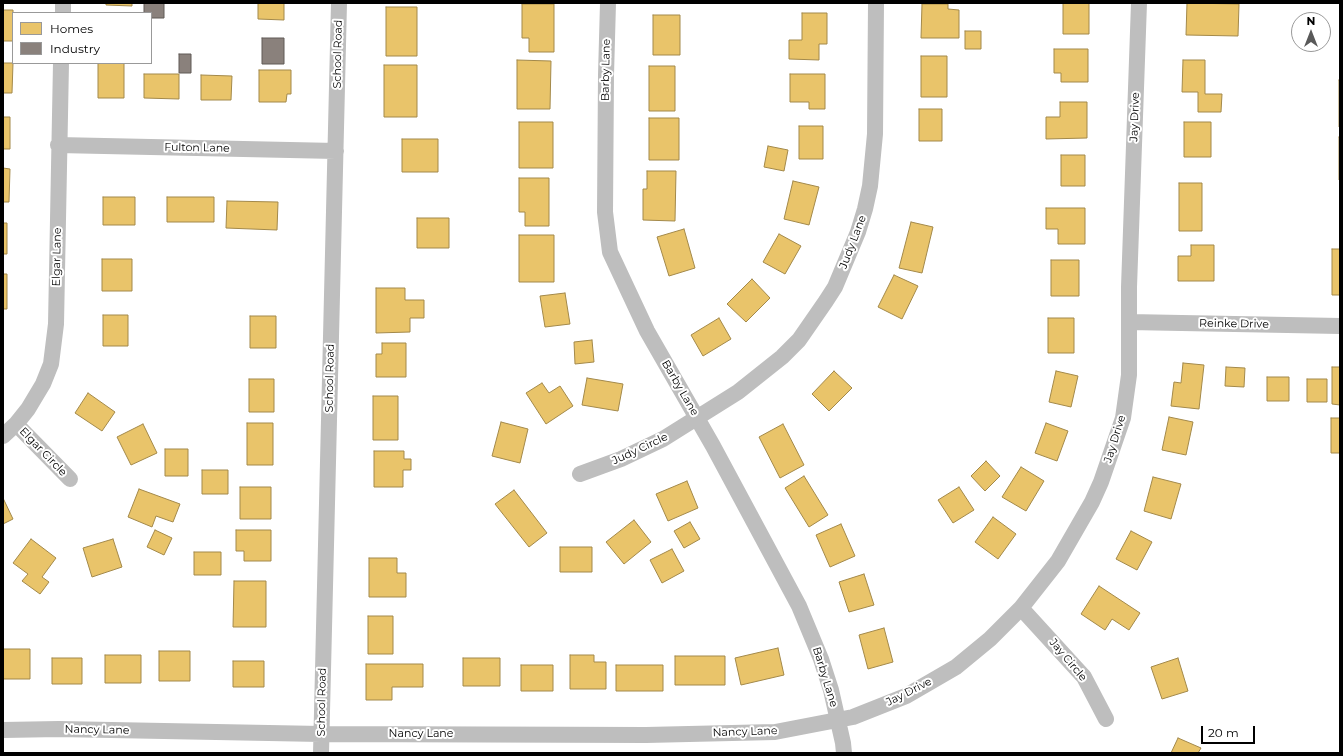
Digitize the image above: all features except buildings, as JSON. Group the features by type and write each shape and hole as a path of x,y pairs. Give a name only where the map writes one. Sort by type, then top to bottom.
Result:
{"street":[{"name":"School Road","path":"320,753 339,3"},
{"name":"Barby Lane","path":"608,3 605,212 610,252 647,331 780,568 799,606 821,659 831,690 844,753"},
{"name":"Judy Lane","path":"697,418 738,392 782,357 798,340 835,287 866,209 870,186 875,134 876,3"},
{"name":"Jay Drive","path":"838,720 853,717 906,696 956,667 990,639 1021,608 1058,561 1092,502 1101,482 1123,418 1128,375 1139,3"},
{"name":"Elgar Lane","path":"3,436 16,424 28,409 43,384 51,364 56,324 58,145 61,64"},
{"name":"Fulton Lane","path":"58,145 336,151"},
{"name":"Reinke Drive","path":"1129,322 1340,326"},
{"name":"Judy Circle","path":"580,474 621,459 649,446 697,418"},
{"name":"Elgar Circle","path":"16,424 70,479"},
{"name":"Jay Circle","path":"1021,608 1084,677 1106,719"},
{"name":"Nancy Lane","path":"3,730 321,734 646,735 782,731 838,720"}]}
